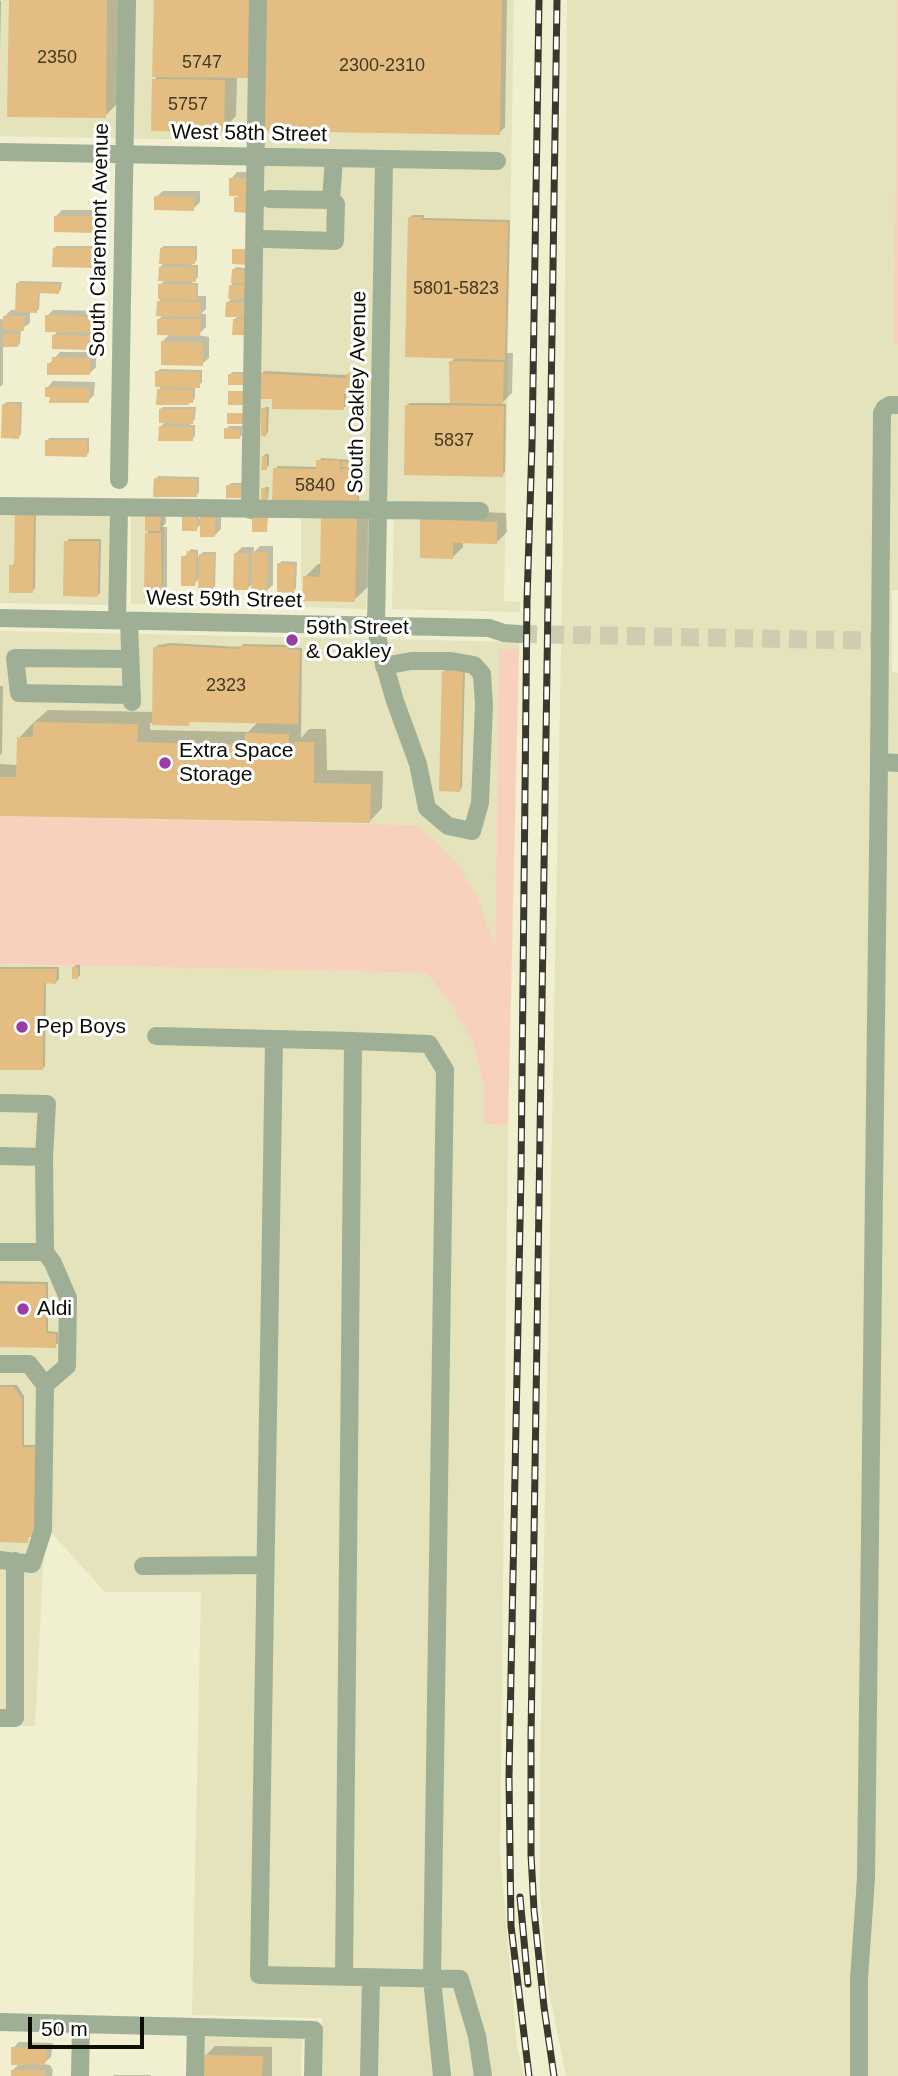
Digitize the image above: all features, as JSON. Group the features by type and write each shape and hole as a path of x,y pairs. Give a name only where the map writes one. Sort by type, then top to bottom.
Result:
{"street":[{"name":"South Claremont Avenue","path":"119,480 127,0"},
{"path":"250,510 258,0"},
{"name":"West 58th Street","path":"0,152 497,161"},
{"path":"331,200 334,158"},
{"name":"South Oakley Avenue","path":"384,160 376,626 384,666 418,764 427,808 448,826 472,831 480,803 484,705 482,674 474,665 451,661 411,661 384,666"},
{"path":"266,239 335,241 336,204 331,200 269,199"},
{"path":"859,2076 859,1979 866,1878 882,414 885,408 898,405"},
{"path":"0,506 480,511"},
{"path":"119,508 123,620 130,659 132,698 19,693 15,658 130,659"},
{"name":"West 59th Street","path":"0,618 489,628 504,634 519,628"},
{"path":"879,762 898,763"},
{"path":"156,1036 429,1044 446,1070 432,1979 442,2076"},
{"path":"274,1039 259,1975 460,1979 477,2036 483,2076"},
{"path":"344,1977 353,1041"},
{"path":"0,1103 47,1104 44,1157 45,1252 53,1263 68,1298 67,1366 45,1385"},
{"path":"0,1156 44,1157"},
{"path":"0,1252 45,1252"},
{"path":"0,1364 29,1364 45,1385 43,1530 16,1562 15,1718 0,1718"},
{"path":"142,1566 265,1565"},
{"path":"369,2076 371,1978"},
{"path":"0,2022 313,2030 313,2076"},
{"path":"80,2076 81,2024"},
{"path":"195,2076 196,2027"}],"shaded area":[{"path":"0,0 514,0 504,601 520,602 520,612 392,609 394,511 368,511 366,609 301,607 301,510 250,510 255,141 0,136"},
{"path":"567,0 897,0 894,343 898,344 898,590 892,591 892,672 898,673 898,2076 566,2076 548,1986 540,1892 540,1765 563,543"},
{"path":"897,0 898,344 894,344"},
{"path":"0,506 110,508 108,605 0,603"},
{"path":"131,508 164,509 163,604 131,604"},
{"path":"0,631 519,642 519,649 499,650 495,951 478,898 418,825 0,816"},
{"path":"499,649 519,649 508,1125 484,1124 484,1088 473,1043 448,1000 426,973 0,964 0,816 418,825 456,862 478,898 495,949"},
{"path":"0,964 426,973 448,1000 473,1043 484,1088 485,1124 508,1125 500,1855 517,2047 524,2076 321,2076 322,2018 192,2015 201,1592 105,1592 48,1529 43,1566 35,1726 0,1726"},
{"path":"196,2037 302,2038 301,2076 196,2076"}],"building":[{"path":"9,0 107,0 106,118 7,117"},
{"path":"154,0 253,0 252,78 152,77"},
{"path":"264,0 502,0 500,135 262,131"},
{"path":"152,79 225,80 224,132 151,131"},
{"path":"229,178 250,178 250,196 229,196"},
{"path":"154,196 194,197 194,211 154,210"},
{"path":"234,197 250,197 249,213 234,212"},
{"path":"54,216 94,216 94,233 54,232"},
{"path":"408,217 423,217 422,220 508,222 505,360 405,357"},
{"path":"53,248 95,248 94,268 52,267"},
{"path":"160,248 195,248 195,264 159,264"},
{"path":"232,249 249,249 249,265 232,264"},
{"path":"159,267 196,267 196,282 158,281"},
{"path":"232,269 247,270 247,283 231,283"},
{"path":"16,283 60,284 59,294 38,293 37,313 15,312"},
{"path":"158,284 196,285 196,300 158,299"},
{"path":"229,285 244,285 244,299 228,299"},
{"path":"157,301 201,302 200,317 156,316"},
{"path":"226,302 248,303 248,317 225,317"},
{"path":"45,315 94,317 93,333 45,332"},
{"path":"3,316 25,316 24,331 3,330"},
{"path":"157,319 201,319 200,336 157,335"},
{"path":"233,319 249,319 249,335 232,335"},
{"path":"3,334 19,334 18,347 3,347"},
{"path":"52,335 90,336 90,350 52,349"},
{"path":"161,341 203,343 203,366 161,365"},
{"path":"52,357 90,358 90,375 47,375 47,363 52,363"},
{"path":"449,361 504,362 503,404 450,403"},
{"path":"155,371 200,372 200,388 155,387"},
{"path":"260,373 346,378 346,374 358,375 358,395 344,394 344,410 272,409 272,399 260,399"},
{"path":"228,374 244,374 244,385 228,385"},
{"path":"45,387 89,388 89,403 49,403 50,397 45,397"},
{"path":"157,389 193,390 193,403 156,405"},
{"path":"228,391 245,391 244,405 228,405"},
{"path":"2,404 20,404 19,439 1,438"},
{"path":"405,405 504,406 503,477 404,475"},
{"path":"261,408 267,409 266,437 261,436"},
{"path":"159,409 194,409 193,424 159,423"},
{"path":"227,413 243,413 243,424 227,424"},
{"path":"159,426 193,427 193,441 158,441"},
{"path":"224,428 240,429 240,439 224,439"},
{"path":"45,440 87,440 87,457 45,456"},
{"path":"262,456 267,456 267,470 261,470"},
{"path":"316,460 340,460 340,474 341,469 358,469 357,505 272,503 273,468 316,469"},
{"path":"341,462 353,462 353,468 341,467"},
{"path":"154,478 197,479 197,497 153,497"},
{"path":"226,485 241,485 241,498 226,498"},
{"path":"261,488 267,489 266,502 261,502"},
{"path":"15,508 34,509 33,593 9,593 9,565 14,565"},
{"path":"145,512 161,513 160,531 145,531"},
{"path":"182,515 197,515 197,531 182,531"},
{"path":"200,515 215,516 215,537 200,537"},
{"path":"252,517 268,517 267,532 252,532"},
{"path":"321,517 357,517 355,602 303,601 303,576 320,577"},
{"path":"420,519 497,522 497,544 453,543 453,559 420,558"},
{"path":"145,533 161,533 162,597 144,597"},
{"path":"64,541 99,541 98,597 63,596"},
{"path":"187,551 196,552 195,586 181,586 181,556 186,556"},
{"path":"252,552 268,552 267,593 251,593"},
{"path":"234,553 249,553 248,590 233,590"},
{"path":"199,554 214,554 213,591 198,591"},
{"path":"277,563 295,564 294,593 277,592"},
{"path":"167,645 239,649 239,646 287,647 300,650 298,724 189,722 189,726 152,725 153,647"},
{"path":"442,671 463,671 460,792 439,791"},
{"name":"Extra Space Storage","path":"33,722 138,724 137,742 245,745 245,733 289,734 289,749 294,749 294,742 314,742 314,783 371,784 370,823 0,816 0,777 16,777 17,737 33,737"},
{"path":"72,967 78,967 78,979 72,979"},
{"name":"Pep Boys","path":"0,969 57,969 56,984 44,983 43,1070 0,1070"},
{"name":"Aldi","path":"0,1284 46,1284 46,1333 56,1334 56,1348 0,1347"},
{"path":"0,1387 14,1387 22,1399 22,1447 36,1447 34,1537 28,1537 28,1543 0,1542"},
{"path":"11,2047 45,2048 45,2065 11,2065"},
{"path":"204,2055 263,2056 262,2076 203,2076"},
{"path":"11,2070 45,2070 45,2076 11,2076"}],"tunnel":[{"path":"519,634 892,641"}],"railway":[{"path":"529,2076 511,1926 509,1777 539,0"},
{"path":"554,2076 534,1910 531,1736 557,0"},
{"path":"520,1897 528,1984"}],"place":[{"name":"59th Street & Oakley","path":"292,640"},
{"name":"Extra Space Storage","path":"165,763"},
{"name":"Pep Boys","path":"22,1027"},
{"name":"Aldi","path":"23,1309"}]}
